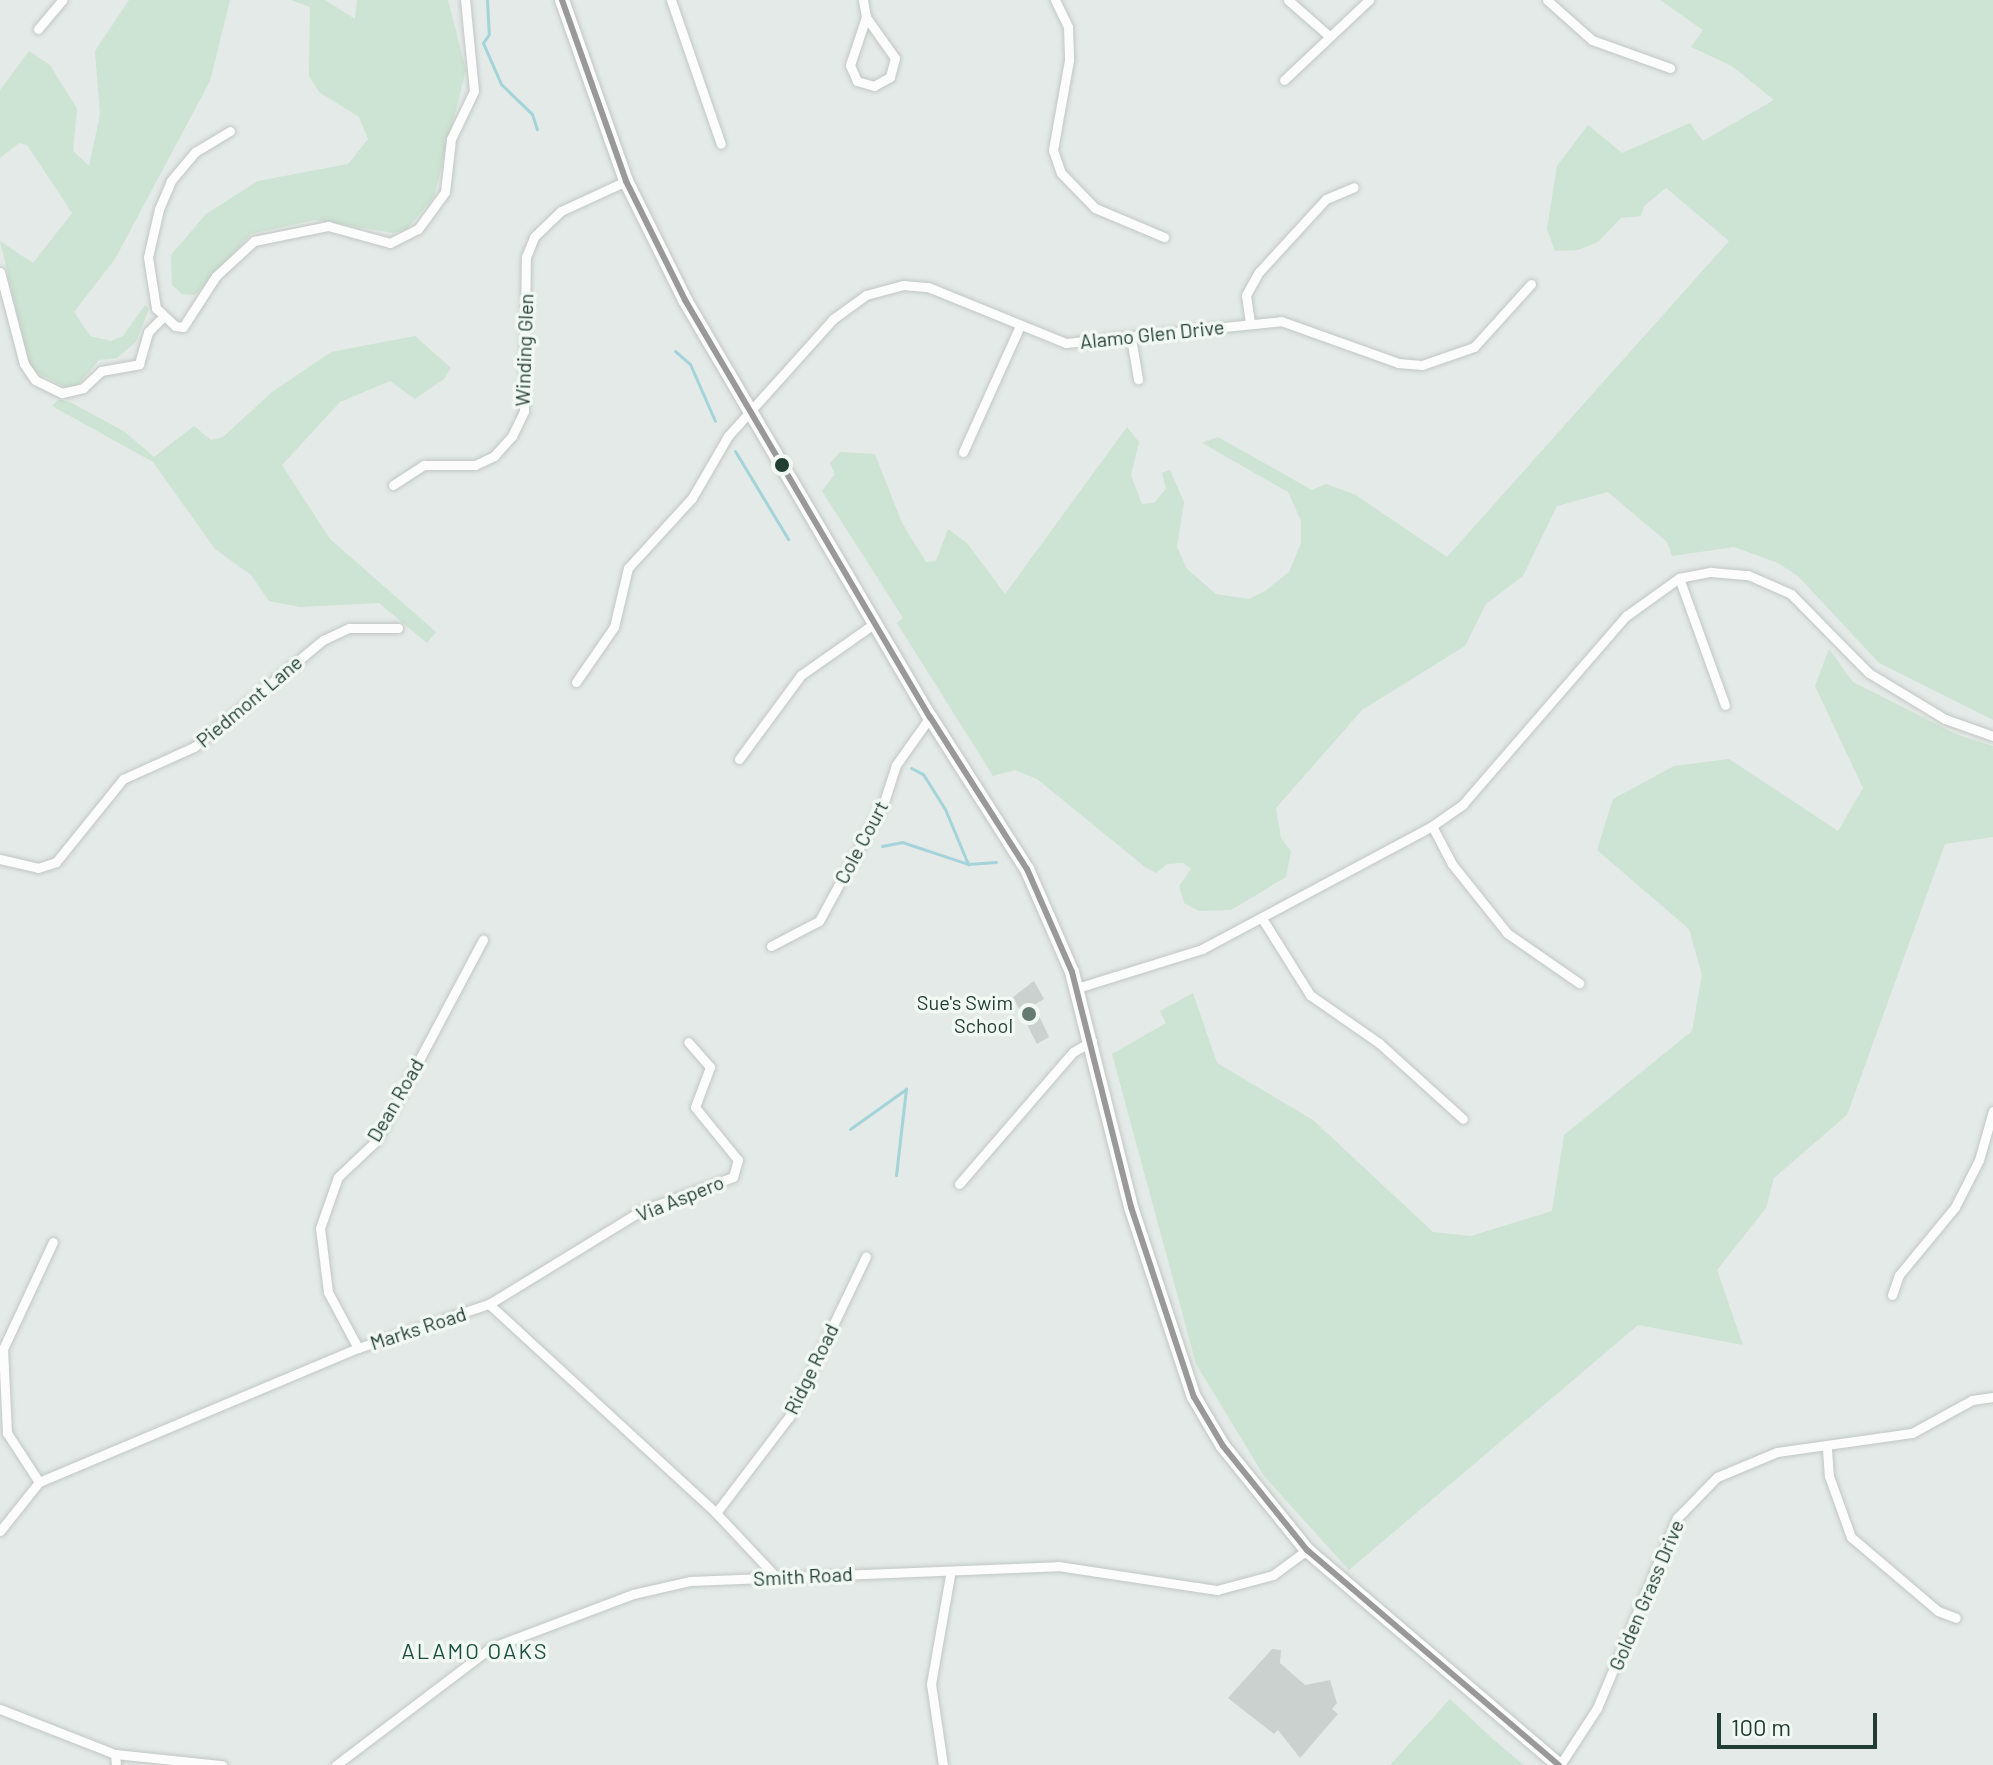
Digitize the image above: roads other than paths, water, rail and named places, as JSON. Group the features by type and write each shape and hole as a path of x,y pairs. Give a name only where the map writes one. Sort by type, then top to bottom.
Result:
{"street":[{"path":"38,29 62,0"},
{"path":"162,318 183,327 227,263 268,236 328,226 390,243 418,229 445,192 451,139 474,91 465,0"},
{"path":"562,0 626,181 748,414 930,717 1027,869 1077,988 1131,1207 1194,1397 1223,1446 1307,1550 1559,1765"},
{"path":"671,0 721,144"},
{"path":"863,0 866,17 895,58 890,77 874,86 857,81 850,65 866,17"},
{"path":"1055,0 1068,27 1069,60 1053,150 1061,173 1095,208 1164,237"},
{"path":"1288,0 1328,35"},
{"path":"1284,80 1328,35 1369,0"},
{"path":"1547,0 1592,40 1670,68"},
{"path":"162,318 148,257 159,209 171,181 195,152 230,131"},
{"name":"Winding Glen","path":"393,485 424,465 475,465 494,456 512,436 524,411 529,247 551,217 626,181"},
{"path":"1250,323 1246,295 1259,272 1326,199 1354,187"},
{"path":"0,272 24,364 35,380 62,393 83,388 101,371 139,364 148,332 162,318"},
{"name":"Alamo Glen Drive","path":"576,682 614,627 628,568 692,498 716,452 848,305 884,288 928,287 1019,328 1066,343 1250,323 1304,325 1398,363 1443,362 1487,336 1531,284"},
{"path":"963,452 1019,328"},
{"path":"1131,338 1138,379"},
{"path":"1077,988 1202,949 1263,920 1432,826 1463,804 1626,616 1679,578 1711,572 1748,575 1791,594 1869,673 1945,719 1993,736"},
{"path":"1679,578 1725,705"},
{"path":"739,759 801,675 875,623"},
{"name":"Piedmont Lane","path":"0,859 38,868 56,862 123,779 194,747 323,640 349,628 398,628"},
{"name":"Cole Court","path":"771,946 819,921 884,802 896,765 930,717"},
{"path":"1432,826 1452,864 1507,933 1579,983"},
{"path":"1263,920 1310,995 1379,1043 1463,1119"},
{"name":"Dean Road","path":"358,1348 328,1292 320,1228 338,1177 376,1141 483,940"},
{"path":"959,1184 1073,1052 1092,1041"},
{"name":"Via Aspero","path":"489,1304 641,1211 733,1177 738,1160 695,1107 710,1067 688,1042"},
{"path":"1892,1295 1899,1275 1955,1207 1979,1160 1993,1111"},
{"path":"39,1482 7,1433 3,1349 53,1242"},
{"name":"Ridge Road","path":"716,1513 789,1417 866,1256"},
{"name":"Marks Road","path":"0,1531 39,1482 358,1348 489,1304 716,1513 777,1578"},
{"name":"Golden Grass Drive","path":"1559,1765 1597,1708 1657,1560 1689,1502 1732,1467 1777,1452 1827,1449 1912,1433 1972,1400 1993,1397"},
{"path":"1827,1449 1829,1476 1851,1537 1938,1611 1956,1618"},
{"name":"Smith Road","path":"336,1765 490,1648 633,1594 690,1581 910,1569 950,1575 1058,1566 1217,1590 1273,1575 1307,1550"},
{"path":"943,1765 931,1684 950,1575"},
{"path":"0,1709 116,1760 222,1765"}],"waterway":[{"path":"487,0 489,34 483,43 501,84 532,114 537,129"},
{"path":"675,351 690,364 715,421"},
{"path":"735,451 788,539"},
{"path":"911,768 923,774 945,809 968,864 996,862"},
{"path":"882,846 902,842 968,864"},
{"path":"850,1129 906,1089"},
{"path":"896,1175 906,1089"}],"place":[{"name":"Sue's Swim School","path":"1029,1014"}],"district":[{"name":"ALAMO OAKS","path":"475,1651"}]}
